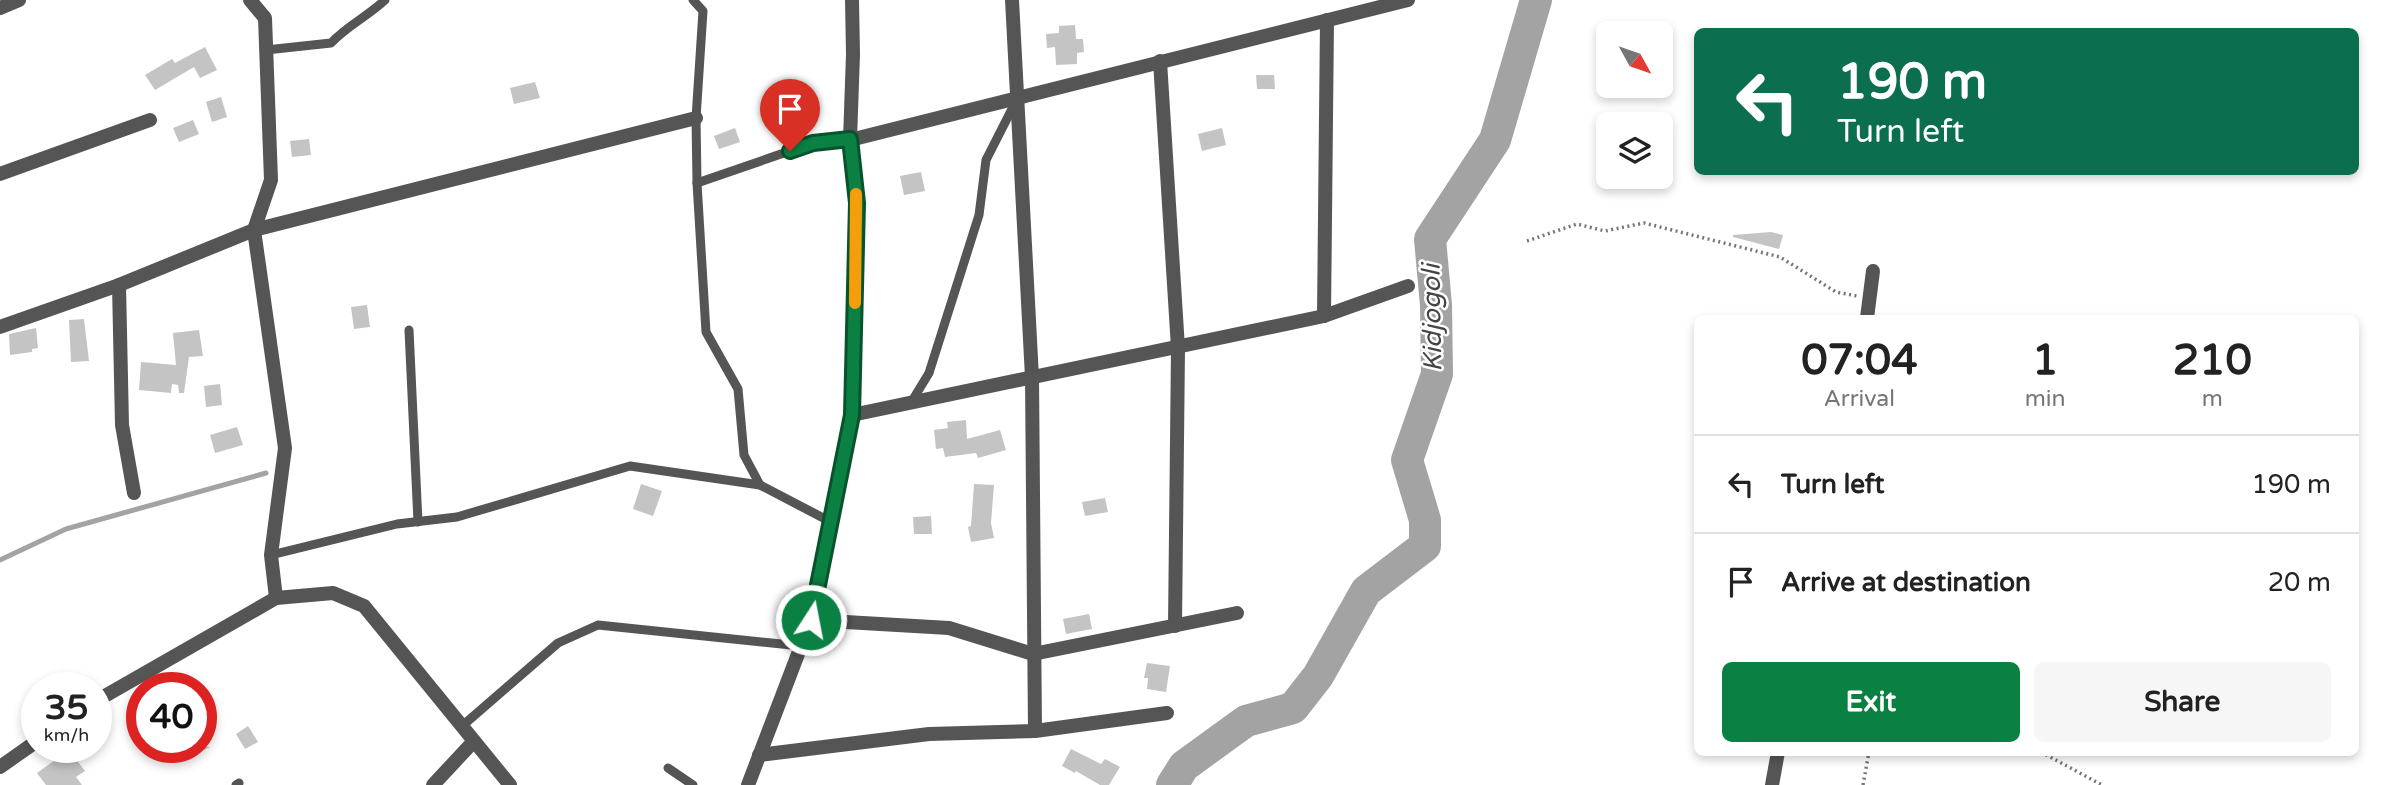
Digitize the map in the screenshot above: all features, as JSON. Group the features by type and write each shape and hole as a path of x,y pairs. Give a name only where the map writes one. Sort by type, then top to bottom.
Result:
{"street":[{"path":"0,8 19,0"},
{"path":"250,0 265,19 271,180 254,230 285,448 271,555 276,598"},
{"path":"748,785 811,620 852,415 857,203 850,139 852,0"},
{"path":"1012,0 1032,377 1035,731"},
{"path":"850,139 1408,0"},
{"path":"1324,316 1327,20"},
{"path":"1160,61 1178,348 1175,626"},
{"path":"0,327 119,285 254,230 696,118"},
{"path":"0,174 150,120"},
{"path":"1867,315 1873,271"},
{"path":"119,285 122,425 134,493"},
{"path":"852,415 1324,316 1408,286"},
{"path":"112,692 276,598 333,593 364,606 510,785"},
{"path":"811,620 949,628 1033,654 1237,612"},
{"path":"759,755 929,734 1035,731 1167,713"},
{"path":"433,785 474,741"},
{"path":"0,766 21,752"},
{"path":"1772,785 1777,756"}],"lane":[{"path":"267,50 331,43 385,0"},
{"path":"693,0 703,11"},
{"path":"699,0 703,11 696,118 697,183 706,332 738,389 744,455 760,485"},
{"path":"912,401 929,373 979,215 986,160 1018,96"},
{"path":"697,183 813,143 850,139"},
{"path":"409,330 418,522"},
{"path":"271,555 397,524 457,517 630,466 760,485 831,522"},
{"path":"461,727 558,643 598,625 801,646"},
{"path":"668,768 693,785"}],"path":[{"path":"1527,241 1577,224 1605,231 1644,223 1780,257 1836,292 1870,298"},
{"path":"1863,785 1868,756"},
{"path":"2048,756 2102,785"}],"building":[{"path":"1075,25 1076,39 1083,39 1084,52 1077,53 1077,64 1056,65 1055,47 1047,48 1046,34 1059,33 1059,26"},
{"path":"205,47 217,70 200,78 194,67 155,90 145,75 172,59 175,63"},
{"path":"1256,75 1274,75 1275,89 1257,89"},
{"path":"535,82 540,98 514,104 510,88"},
{"path":"221,97 227,117 212,122 206,102"},
{"path":"193,120 199,134 179,142 173,128"},
{"path":"735,128 740,142 719,149 714,136"},
{"path":"1222,128 1226,145 1202,151 1198,134"},
{"path":"309,139 311,155 292,157 290,141"},
{"path":"921,172 925,191 904,195 900,176"},
{"path":"1771,232 1783,235 1779,249 1733,237 1733,235"},
{"path":"367,305 370,327 354,329 351,307"},
{"path":"84,319 89,361 71,362 69,320"},
{"path":"36,328 38,348 32,349 32,352 10,355 9,334"},
{"path":"199,330 203,356 189,357 184,393 179,393 178,385 172,384 171,393 139,390 141,362 176,365 173,333"},
{"path":"220,384 222,405 206,407 204,386"},
{"path":"966,420 967,439 1000,430 1006,450 978,458 976,453 945,457 943,448 936,449 934,430 948,428 947,422"},
{"path":"237,427 243,445 215,453 210,435"},
{"path":"641,484 662,491 653,516 633,509"},
{"path":"974,484 994,485 991,523 994,538 971,542 968,527 971,526"},
{"path":"1105,498 1108,512 1085,516 1082,502"},
{"path":"931,516 932,534 914,534 913,517"},
{"path":"1089,614 1092,629 1066,634 1063,619"},
{"path":"1147,663 1170,666 1166,692 1147,689 1148,678 1144,678"},
{"path":"248,726 258,742 245,749 236,734"},
{"path":"1071,749 1101,764 1105,759 1120,767 1109,785 1100,785 1062,766"},
{"path":"51,763 79,763 85,771 76,777 82,785 46,785 37,773"}],"waterway":[{"name":"Kidjogoli","path":"1172,785 1184,766 1246,721 1293,708 1318,676 1366,591 1425,546 1425,520 1407,460 1437,374 1436,305 1430,239 1495,140 1536,0"},
{"path":"0,560 66,529 266,473"}],"slow traffic":[{"path":"855,303 856,194"}],"route":[{"path":"790,151 813,143 850,139 857,203 852,415 811,620"}]}
